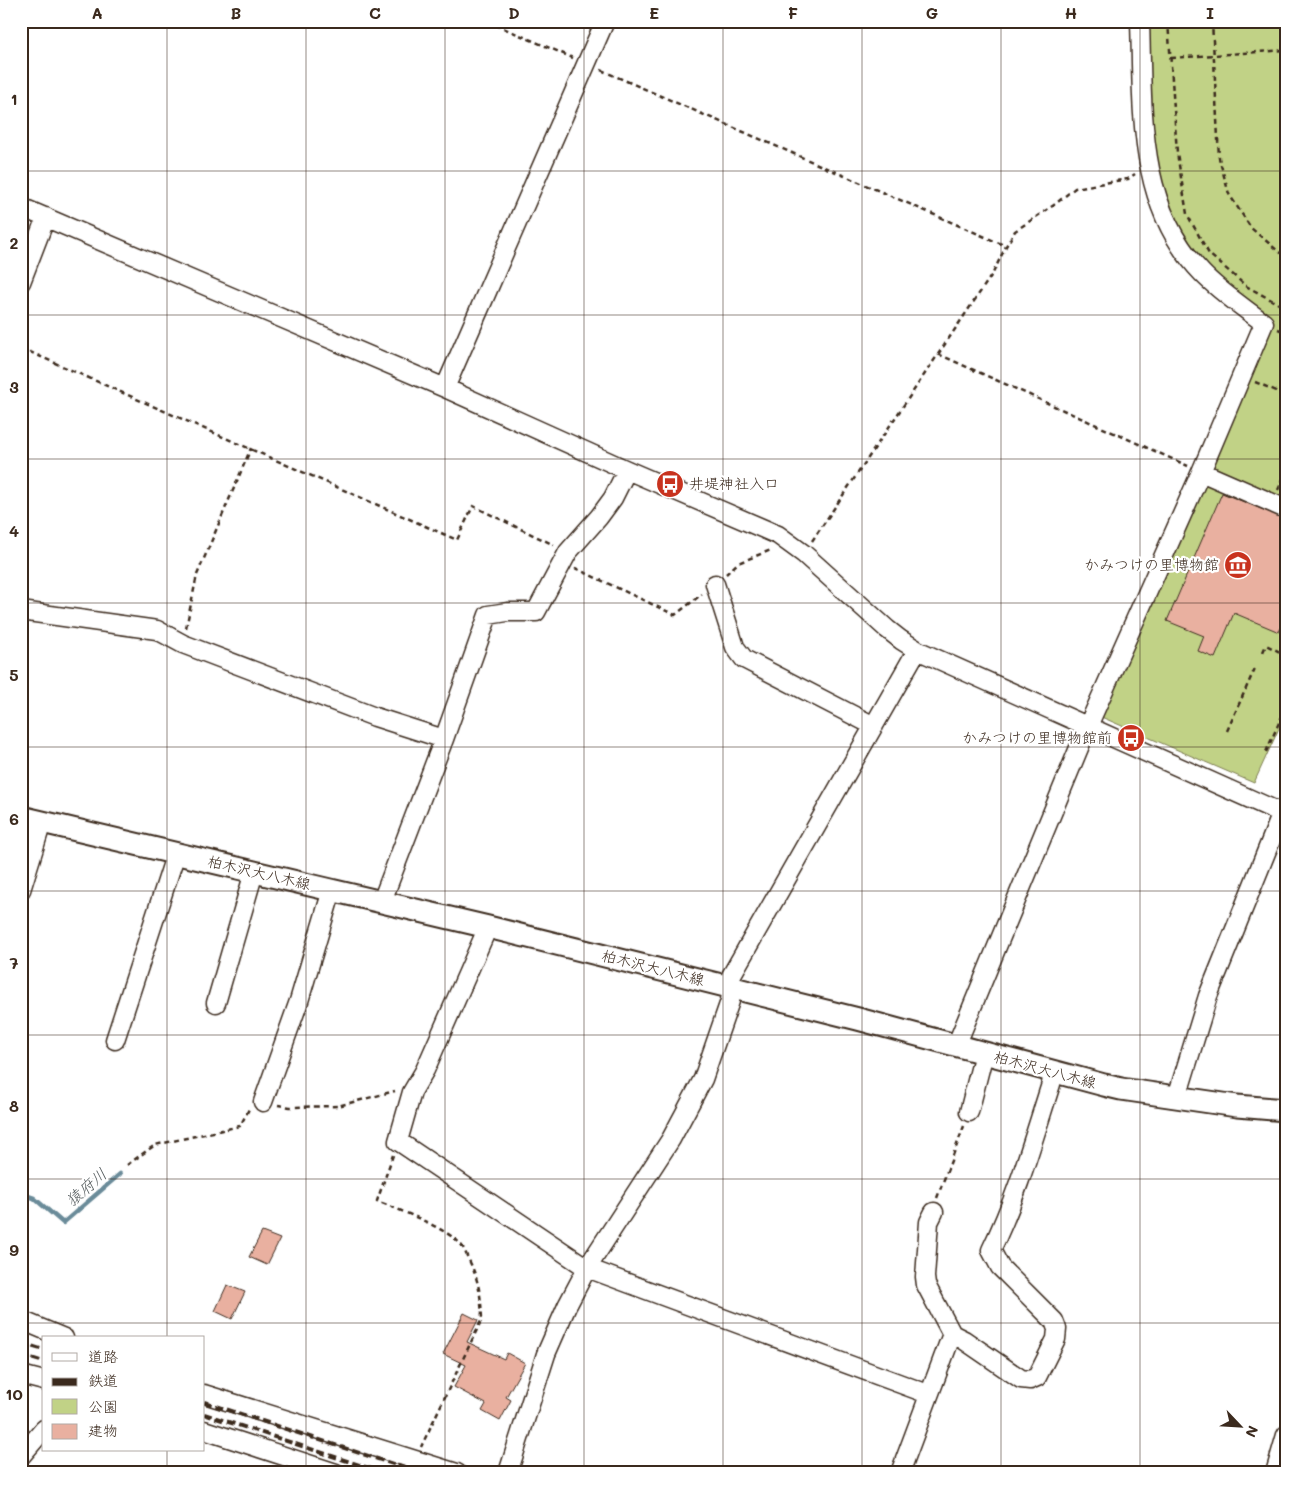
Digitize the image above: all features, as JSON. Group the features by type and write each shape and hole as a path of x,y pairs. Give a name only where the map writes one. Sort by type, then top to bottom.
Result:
{"main road":[{"name":"柏木沢大八木線","path":"21,817 382,901 732,987 1121,1089 1237,1106 1286,1110"}],"street":[{"path":"444,388 605,21"},
{"path":"956,1046 1088,726 1201,472 1264,323 1202,273 1170,231 1148,164 1140,21"},
{"path":"21,207 444,388 778,535 804,554 901,640 917,650 1284,814 1208,996 1177,1097"},
{"path":"21,282 46,217"},
{"path":"382,901 444,739 488,615 507,612 536,612 566,557 613,498 627,470"},
{"path":"1201,472 1286,508"},
{"path":"715,584 735,647 744,659 874,726"},
{"path":"21,611 157,630 183,644 375,716 444,739"},
{"path":"508,1473 546,1354 567,1306 587,1268 685,1114 703,1079 730,1001 731,976 917,650"},
{"path":"21,890 42,822"},
{"path":"115,1040 176,853"},
{"path":"216,1003 254,872"},
{"path":"262,1102 299,1001 332,890"},
{"path":"488,927 425,1070 412,1092 398,1141 587,1268 928,1394"},
{"path":"969,1112 984,1053"},
{"path":"934,1212 929,1222 924,1278 952,1334 964,1340 1021,1379 1030,1380 1037,1377 1056,1339 1057,1329 1054,1321 1000,1267 991,1250 1003,1225 1016,1189 1051,1084 1053,1072"},
{"path":"21,1320 59,1336"},
{"path":"900,1473 952,1334"},
{"path":"21,1375 42,1380"},
{"path":"205,1394 457,1473"},
{"path":"205,1430 336,1473"},
{"path":"21,1456 42,1431"},
{"path":"1275,1473 1286,1435"}],"path":[{"path":"487,21 1006,246"},
{"path":"1168,21 1177,153 1187,214 1209,254 1246,286 1286,308"},
{"path":"1212,21 1219,158 1230,194 1251,228 1286,256"},
{"path":"1171,58 1286,50"},
{"path":"804,554 994,273 1015,231 1054,205 1074,188 1128,179 1148,164"},
{"path":"21,348 458,540 473,506 675,615 715,584 738,562 789,543"},
{"path":"938,354 1201,472"},
{"path":"1242,376 1286,395"},
{"path":"183,644 197,575 251,448"},
{"path":"1263,652 1266,645 1286,655"},
{"path":"1227,731 1256,666"},
{"path":"1266,752 1286,707"},
{"path":"127,1165 155,1145 240,1126 254,1099 290,1107 338,1106 402,1090 412,1092"},
{"path":"934,1212 936,1201 969,1112"},
{"path":"398,1141 377,1200 441,1229 461,1244 476,1276 481,1298 482,1319 415,1460"}],"green space":[{"path":"1144,21 1286,21 1286,713 1254,783 1099,716 1273,321 1247,305 1185,247 1153,164"}],"building":[{"name":"かみつけの里博物館","path":"1222,493 1286,519 1286,616 1279,632 1234,613 1215,658 1198,651 1204,636 1167,621"},
{"path":"262,1232 280,1239 267,1265 249,1257"},
{"path":"227,1285 245,1292 232,1319 215,1311"},
{"path":"464,1313 478,1320 467,1342 504,1359 507,1353 525,1363 506,1397 511,1400 500,1421 482,1411 486,1404 454,1387 466,1365 443,1354"}],"waterway":[{"name":"猿府川","path":"21,1202 28,1196 34,1198 63,1223 120,1174"}],"railway":[{"path":"21,1343 42,1349"},
{"path":"21,1355 42,1361"},
{"path":"205,1402 420,1473"},
{"path":"205,1414 384,1473"}],"place":[{"name":"井堤神社入口","path":"670,484"},
{"name":"かみつけの里博物館","path":"1238,565"},
{"name":"かみつけの里博物館前","path":"1131,738"}]}
